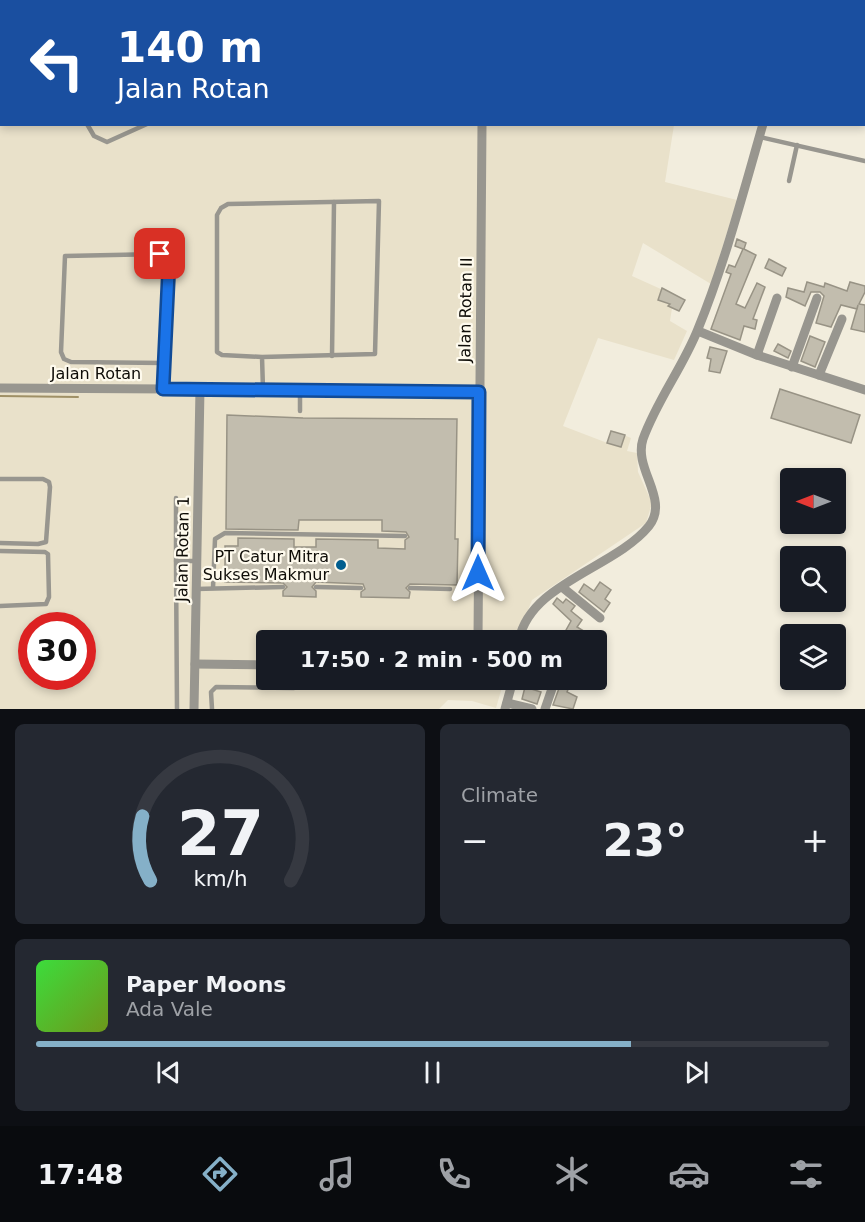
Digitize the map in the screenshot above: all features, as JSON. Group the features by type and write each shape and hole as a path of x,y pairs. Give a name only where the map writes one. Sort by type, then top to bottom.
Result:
{"street":[{"name":"Jalan Rotan II","path":"477,630 482,126"},
{"path":"522,630 530,612 562,587 636,538 654,518 656,503 642,465 642,444 675,372 698,331 737,218 762,126"},
{"path":"757,355 777,298"},
{"path":"792,367 817,298"},
{"path":"819,375 842,318"},
{"path":"698,331 757,355 865,390"},
{"name":"Jalan Rotan","path":"0,388 479,392"},
{"name":"Jalan Rotan 1","path":"194,709 200,389"},
{"path":"562,587 600,618"},
{"path":"195,664 256,665"},
{"path":"510,690 506,706 532,709"},
{"path":"545,709 552,690"}],"lane":[{"path":"88,126 94,136 107,141 142,126"},
{"path":"759,136 865,161"},
{"path":"789,181 797,145"},
{"path":"379,201 375,354 262,357 222,355 217,352 218,215 220,208 228,204 334,202 379,201"},
{"path":"332,356 334,202"},
{"path":"163,389 169,262 167,256 160,254 65,256 61,352 64,359 71,362 164,363"},
{"path":"262,357 263,390"},
{"path":"300,390 300,411"},
{"path":"0,479 43,478 49,482 50,488 46,542 38,544 0,543"},
{"path":"176,498 177,709"},
{"path":"213,588 215,539 225,533 405,536"},
{"path":"0,551 45,552 48,554 49,597 46,604 0,606"},
{"path":"176,561 197,561"},
{"path":"196,589 283,587"},
{"path":"316,587 361,588"},
{"path":"410,588 450,589"},
{"path":"212,709 212,692 216,687 256,688"}],"shaded area":[{"path":"0,126 674,126 665,182 737,200 711,284 643,243 632,276 674,295 670,321 687,331 674,360 598,338 563,426 610,444 614,431 631,438 627,451 637,453 638,472 652,503 646,523 532,600 520,630 256,630 256,690 501,690 496,708 472,701 448,700 439,709 0,709"}],"building":[{"path":"737,239 746,243 744,249 756,255 736,304 745,308 757,283 765,287 753,319 757,320 755,329 744,326 740,340 711,329 731,274 726,272 729,265 735,267 743,249 735,246"},
{"path":"769,259 786,268 782,276 765,268"},
{"path":"807,282 824,287 825,283 847,291 850,282 865,286 865,292 859,304 865,305 865,332 851,329 857,309 841,305 831,327 816,323 824,296 820,292 811,292 805,306 786,297 788,288 804,292"},
{"path":"662,288 685,300 679,311 668,306 670,304 658,300"},
{"path":"810,336 825,342 815,367 801,361"},
{"path":"778,344 791,351 788,358 774,351"},
{"path":"710,347 727,351 720,373 709,371 711,359 707,358"},
{"path":"780,389 860,415 851,443 771,418"},
{"path":"227,415 457,419 455,539 458,539 457,585 410,584 406,588 410,592 409,598 361,597 361,592 365,589 363,584 316,582 312,587 316,591 316,597 283,596 283,591 287,587 283,583 225,582 225,546 238,546 238,538 294,539 294,547 316,547 316,539 378,540 378,548 405,549 405,540 409,537 406,532 382,531 382,520 299,520 298,530 226,529"},
{"path":"611,431 625,435 621,447 607,443"},
{"path":"600,582 611,590 605,599 610,603 604,612 579,592 584,584 594,591"},
{"path":"557,598 563,603 566,599 575,606 571,611 582,620 577,627 582,630 566,630 571,621 553,604"},
{"path":"524,690 541,692 537,704 522,699"},
{"path":"558,690 568,690 567,692 577,697 573,709 553,705"}],"waterway":[{"path":"0,396 78,397"}],"place":[{"name":"PT Catur Mitra Sukses Makmur","path":"341,565"}],"route":[{"path":"160,254 167,256 169,262 163,389 479,392 478,573"}]}
